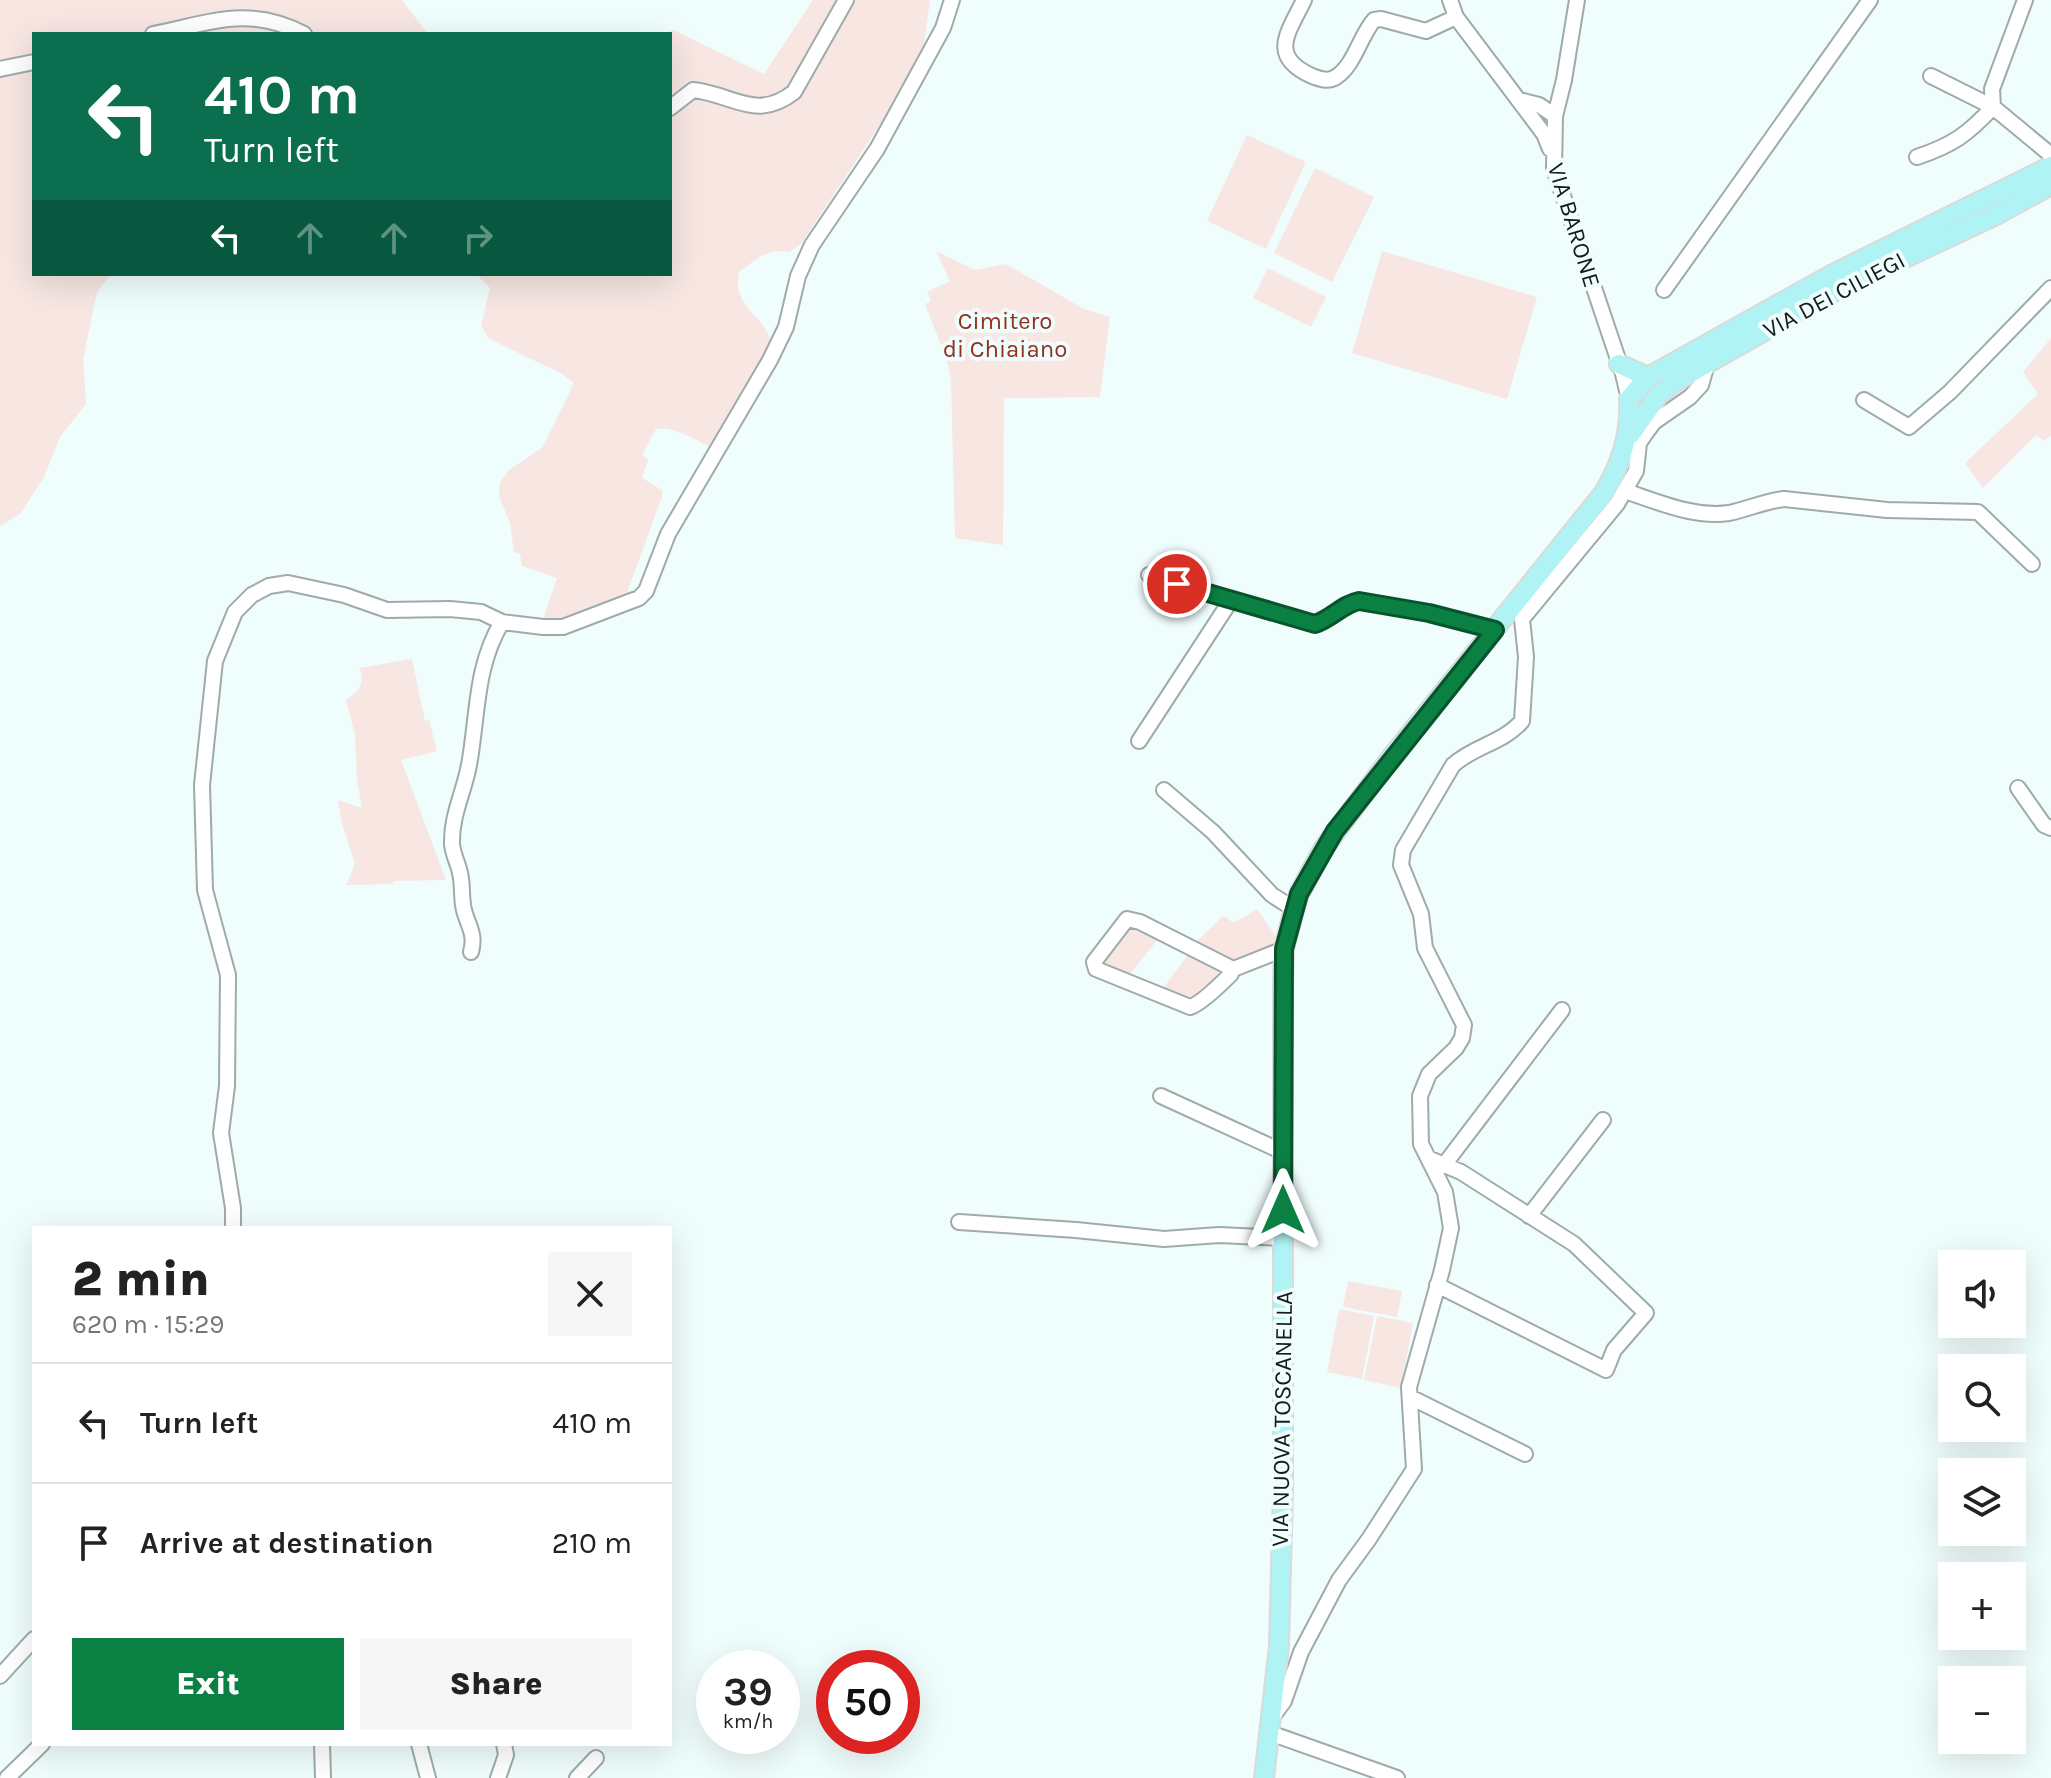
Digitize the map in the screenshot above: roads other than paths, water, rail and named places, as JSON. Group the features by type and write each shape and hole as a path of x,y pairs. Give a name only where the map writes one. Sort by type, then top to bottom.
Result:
{"main road":[{"name":"VIA DEI CILIEGI","path":"1634,428 1664,390 1839,289 2023,191 2051,166"},
{"name":"VIA DEI CILIEGI","path":"1629,399 1648,377 1831,275 2023,191 2051,185"},
{"path":"1619,364 1648,377"},
{"path":"1629,399 1645,401 1664,390"},
{"name":"VIA NUOVA TOSCANELLA","path":"1264,1778 1279,1646 1283,1490 1284,949 1294,909 1310,872 1335,831 1603,494 1620,463 1630,414 1629,399"},
{"name":"VIA NUOVA TOSCANELLA","path":"1624,448 1634,428"}],"street":[{"path":"672,106 693,90 713,92 743,105 763,108 781,101 794,92 846,0"},
{"path":"233,1226 221,1133 227,1086 228,975 205,890 202,785 215,661 235,612 252,595 269,586 288,583 330,591 387,610 450,609 481,612 502,622 563,627 622,606 646,591 668,534 763,374 786,327 798,276 812,245 877,149 943,28 952,0"},
{"path":"1304,0 1285,41 1286,56 1306,73 1325,80 1333,79 1341,72 1374,20 1381,19 1426,31 1456,17"},
{"path":"1450,0 1456,17 1518,99 1548,120 1555,116"},
{"name":"VIA BARONE","path":"1577,0 1555,116 1552,152 1556,175 1629,399"},
{"path":"1664,290 1870,0"},
{"path":"1917,157 1947,147 1969,132 1993,107 1992,89 2025,0"},
{"path":"163,32 256,17 282,23 300,32"},
{"path":"0,69 32,62"},
{"path":"1931,76 1993,107 2051,155"},
{"path":"1534,109 1559,94"},
{"path":"1534,109 1552,152"},
{"path":"1864,400 1909,427 1950,392 2051,288"},
{"path":"1397,1778 1272,1725 1283,1704 1301,1652 1339,1580 1414,1469 1409,1387 1451,1228 1445,1192 1421,1144 1420,1096 1429,1074 1456,1048 1464,1025 1425,948 1421,914 1401,865 1403,850 1453,765 1461,758 1500,740 1522,721 1526,657 1522,619 1625,491 1636,471 1639,443 1654,422 1701,385 1707,364"},
{"path":"1664,390 1679,405"},
{"path":"1625,491 1700,514 1728,513 1784,499 1887,510 1978,512 2032,564"},
{"path":"1149,575 1315,624 1359,601 1429,613 1495,630"},
{"path":"1139,741 1231,600"},
{"path":"471,952 473,930 464,911 461,878 454,858 453,826 469,763 473,717 483,667 492,638 502,622"},
{"path":"2018,788 2044,825 2051,828"},
{"path":"1164,790 1213,832 1272,895 1294,909"},
{"path":"1231,970 1140,922 1127,919 1094,962 1094,966 1190,1007 1198,1004 1226,979 1231,970 1284,949"},
{"path":"1444,1165 1562,1010"},
{"path":"1161,1096 1283,1152"},
{"path":"1529,1216 1603,1120"},
{"path":"1430,1159 1461,1172 1574,1244 1646,1313 1614,1350 1606,1370 1437,1285"},
{"path":"959,1222 1062,1228 1164,1239 1219,1235 1283,1238"},
{"path":"1410,1397 1525,1454"},
{"path":"0,1676 32,1641"},
{"path":"7,1778 40,1746"},
{"path":"322,1746 323,1778"},
{"path":"420,1746 428,1778"},
{"path":"498,1778 506,1755 504,1746"},
{"path":"577,1778 596,1758"}],"park label":[{"name":"Cimitero di Chiaiano","path":"1005,335"}]}
